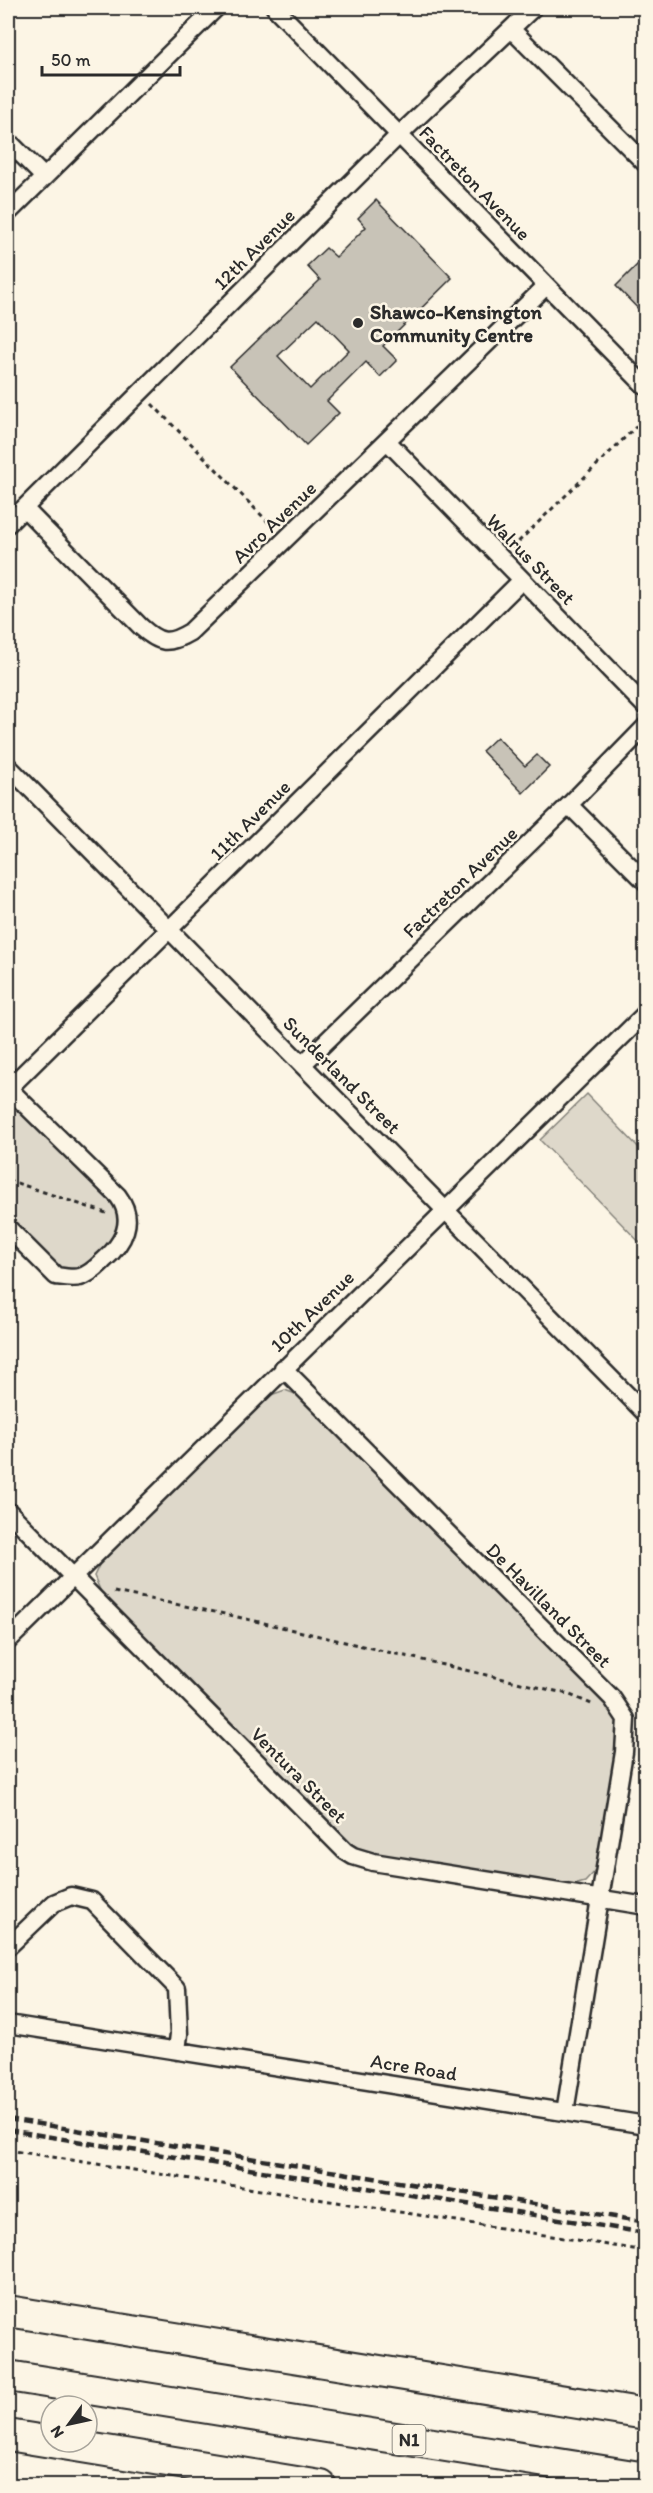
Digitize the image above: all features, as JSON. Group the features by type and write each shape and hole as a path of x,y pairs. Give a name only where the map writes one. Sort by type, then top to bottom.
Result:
{"highway":[{"path":"8,2296 383,2372"},
{"path":"8,2311 645,2414"},
{"name":"N1","path":"8,2376 645,2478"},
{"path":"8,2435 321,2486"}],"street":[{"path":"8,213 216,8"},
{"name":"Factreton Avenue","path":"275,8 645,387"},
{"name":"12th Avenue","path":"8,524 399,135 533,8"},
{"path":"511,29 645,164"},
{"path":"8,141 44,177"},
{"name":"Avro Avenue","path":"24,508 141,627 161,641 176,640 190,632 546,286"},
{"name":"Walrus Street","path":"387,441 645,707"},
{"name":"11th Avenue","path":"128,1220 123,1203 118,1196 8,1089 522,580"},
{"name":"Factreton Avenue","path":"302,1065 569,805 645,726"},
{"name":"Sunderland Street","path":"8,766 645,1414"},
{"path":"569,805 645,882"},
{"name":"10th Avenue","path":"8,1641 645,1013"},
{"path":"8,1228 56,1276 79,1277 94,1269 120,1244 128,1220"},
{"name":"De Havilland Street","path":"283,1368 612,1698 626,1719"},
{"name":"Ventura Street","path":"8,1511 345,1851 353,1856 373,1862 645,1906"},
{"path":"565,2112 624,1752 626,1719"},
{"path":"8,1947 54,1903 71,1896 92,1900 177,1988 179,2034 177,2051"},
{"name":"Acre Road","path":"8,2024 645,2126"}],"path":[{"path":"140,392 286,540"},
{"path":"501,559 645,417"},
{"path":"8,1180 128,1220"},
{"path":"85,1589 123,1592 225,1614 568,1694 626,1719"},
{"path":"8,2150 645,2251"}],"shaded area":[{"path":"8,1088 118,1196 128,1220 94,1269 56,1276 8,1228"},
{"path":"587,1094 645,1154 645,1248 540,1140"},
{"path":"285,1390 303,1397 613,1713 619,1723 619,1737 597,1869 585,1882 570,1886 368,1853 355,1848 101,1592 94,1576 101,1561 268,1396"}],"building":[{"name":"Shawco-Kensington Community Centre","path":"376,200 452,278 383,346 397,360 380,377 366,362 327,401 339,413 306,445 230,367 320,280 307,266 326,248 336,257 366,227 358,218","holes":["318,318 349,350 310,389 278,356"]},
{"path":"645,257 645,316 616,286"},
{"path":"497,737 525,766 537,755 549,767 523,793 482,751"}],"railway":[{"path":"8,2119 646,2222"},
{"path":"8,2130 646,2233"}],"place":[{"name":"Shawco-Kensington Community Centre","path":"358,323"}]}
